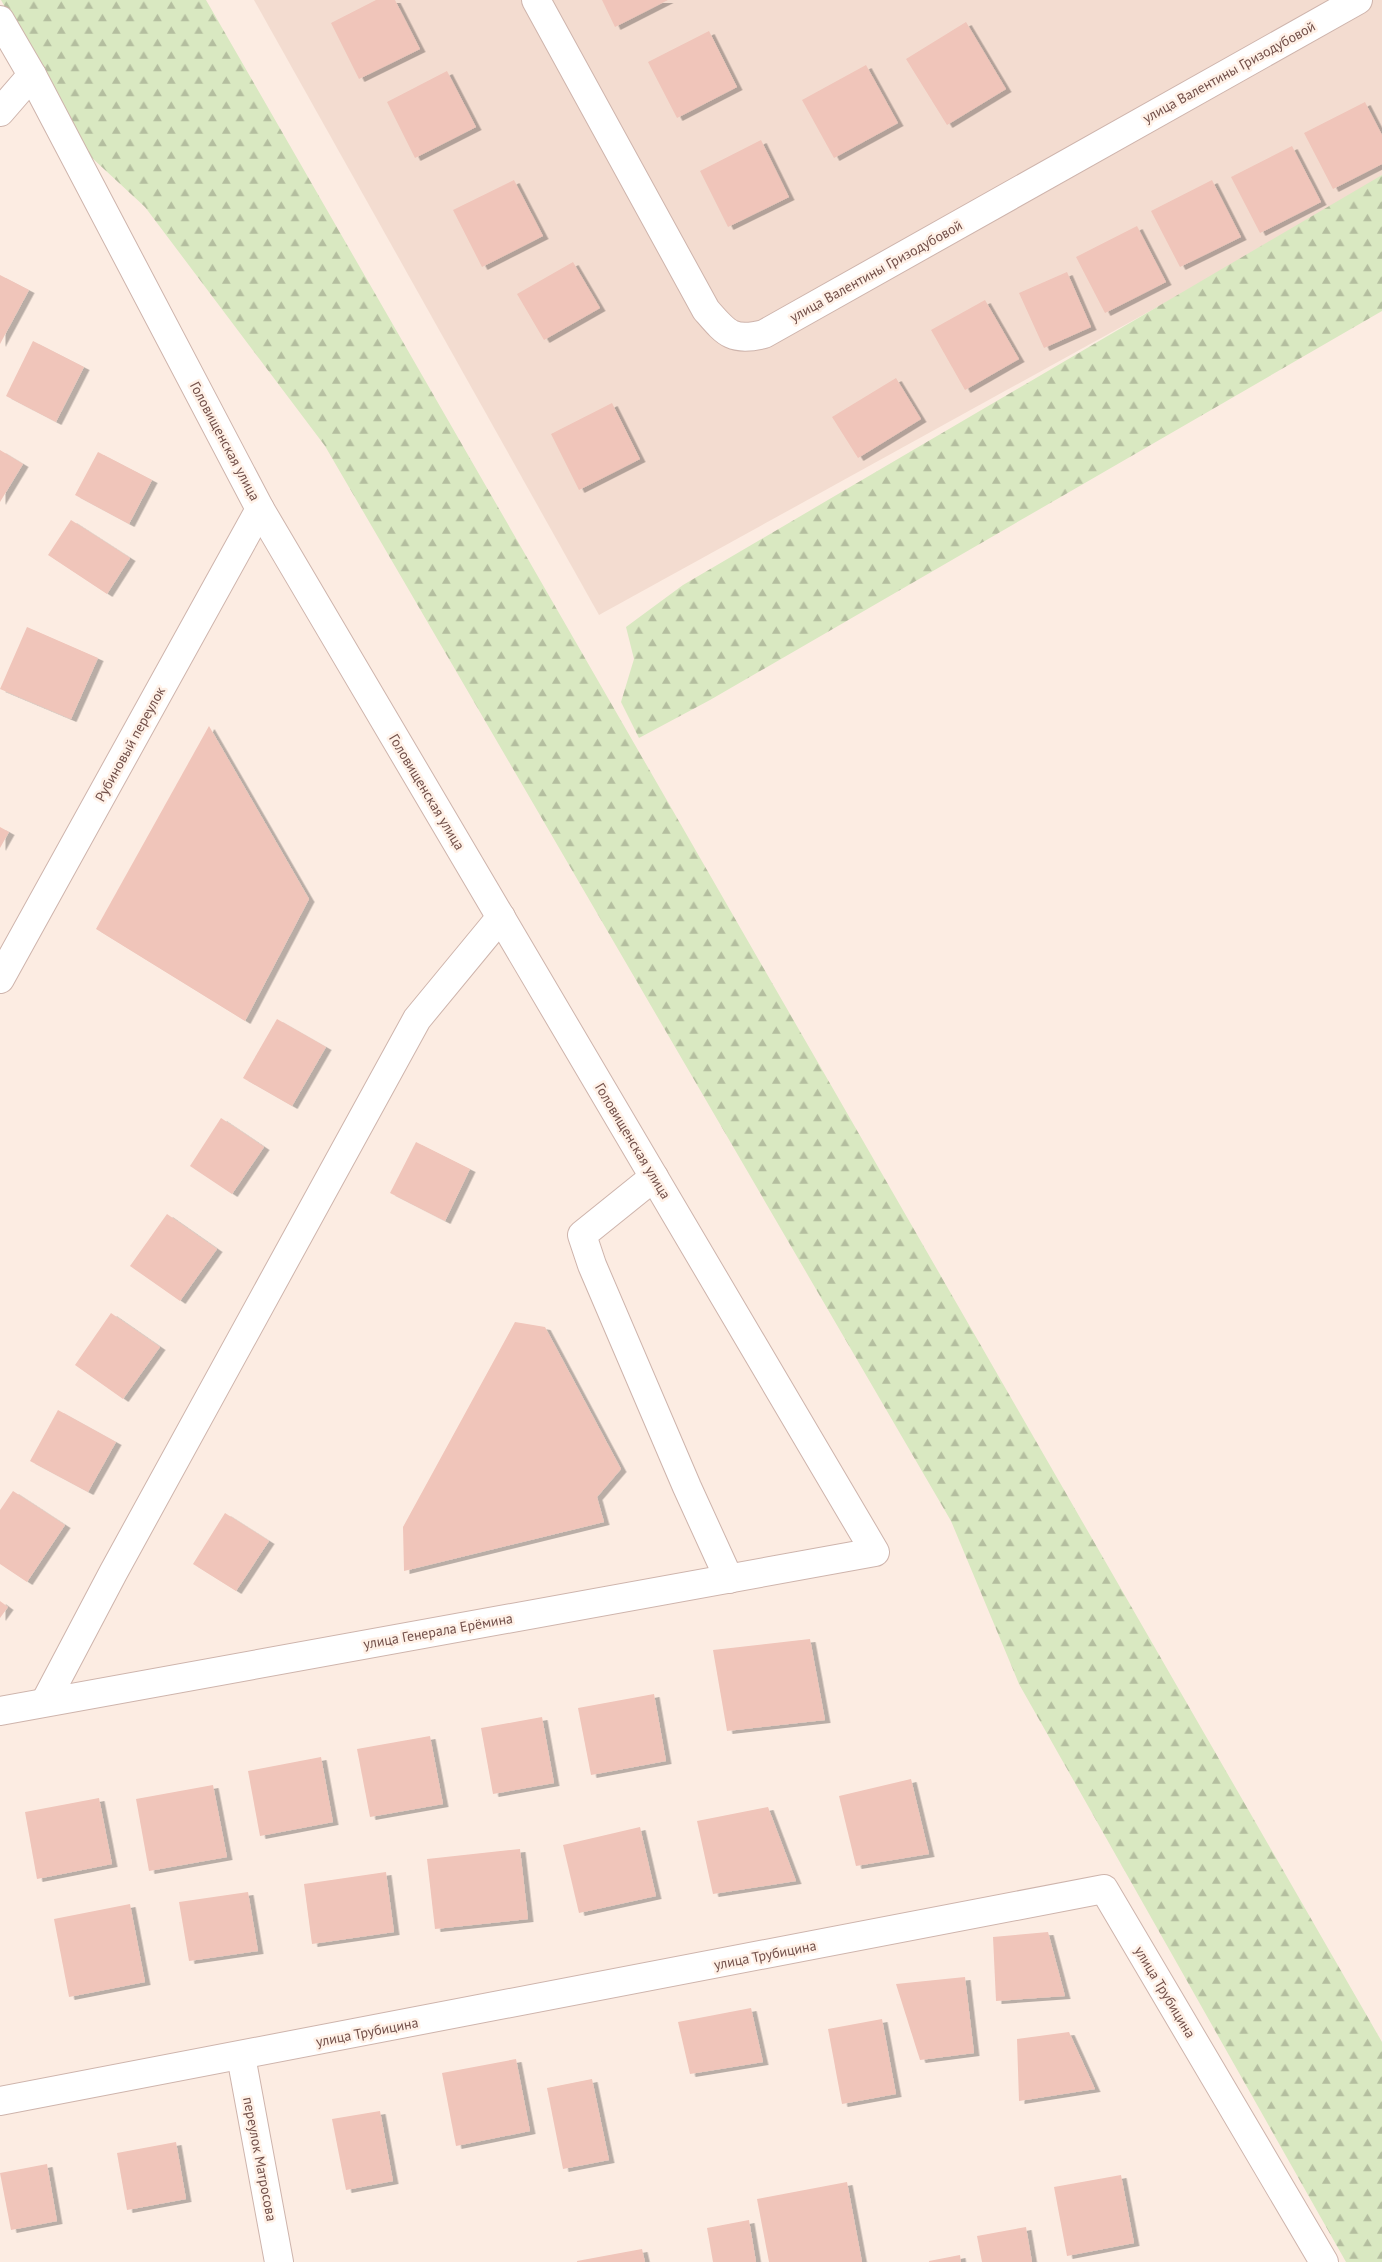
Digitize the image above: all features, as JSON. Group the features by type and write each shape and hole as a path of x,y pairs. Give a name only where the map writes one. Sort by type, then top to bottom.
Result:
{"street":[{"name":"улица Валентины Гризодубовой","path":"536,0 706,310 726,333 746,339 764,334 1358,0"},
{"name":"Головищенская улица","path":"0,20 32,75 260,509 875,1552"},
{"path":"0,112 32,75"},
{"name":"Рубиновый переулок","path":"0,979 260,509"},
{"path":"45,1702 417,1019 500,917"},
{"path":"654,1177 582,1235 592,1265 687,1487 729,1579"},
{"name":"улица Генерала Ерёмина","path":"0,1711 875,1552"},
{"name":"улица Трубицина","path":"0,2101 1104,1889 1324,2262"},
{"name":"переулок Матросова","path":"241,2056 279,2262"}],"shaded area":[{"path":"254,0 1382,0 1382,183 599,615"}],"green space":[{"path":"1,0 206,0 1382,2042 1382,2262 1346,2262 1019,1684 951,1521 325,446 145,207 91,157"},
{"path":"1382,175 1382,311 710,700 639,738 621,702 634,659 626,627 683,585"}],"building":[{"path":"376,0 395,0 420,49 359,79 331,23"},
{"path":"602,0 668,0 615,27"},
{"path":"966,22 1006,89 947,125 906,59"},
{"path":"709,31 737,87 677,118 648,62"},
{"path":"866,65 898,123 834,158 802,100"},
{"path":"447,71 476,127 415,158 387,102"},
{"path":"1365,102 1382,135 1382,164 1333,189 1304,133"},
{"path":"761,140 789,197 728,227 700,171"},
{"path":"1292,146 1321,202 1260,233 1231,177"},
{"path":"514,180 543,236 482,267 453,210"},
{"path":"1212,180 1241,237 1180,267 1151,211"},
{"path":"1137,226 1166,282 1105,313 1076,257"},
{"path":"573,262 600,308 544,340 517,294"},
{"path":"1067,272 1091,327 1044,348 1019,293"},
{"path":"0,275 29,290 0,344"},
{"path":"985,300 1019,359 965,390 931,330"},
{"path":"33,341 84,367 56,422 6,396"},
{"path":"896,378 921,419 858,458 832,417"},
{"path":"612,403 640,459 579,490 551,434"},
{"path":"0,450 23,464 0,502"},
{"path":"98,452 152,480 129,524 75,495"},
{"path":"71,520 130,558 107,594 48,555"},
{"path":"27,627 98,658 71,719 0,689"},
{"path":"209,726 309,899 245,1021 96,929"},
{"path":"0,827 9,832 0,848"},
{"path":"277,1019 326,1047 292,1106 243,1078"},
{"path":"221,1118 264,1147 232,1194 190,1166"},
{"path":"416,1142 470,1169 445,1221 390,1193"},
{"path":"167,1214 217,1249 180,1301 130,1266"},
{"path":"111,1313 160,1347 123,1399 75,1365"},
{"path":"515,1322 545,1327 621,1469 597,1497 604,1522 404,1571 403,1527"},
{"path":"58,1410 116,1442 88,1492 30,1461"},
{"path":"13,1491 65,1525 27,1582 0,1564 0,1510"},
{"path":"225,1513 269,1541 236,1591 193,1564"},
{"path":"0,1601 8,1607 0,1618"},
{"path":"810,1639 825,1720 727,1731 713,1650"},
{"path":"654,1694 666,1761 591,1775 578,1708"},
{"path":"542,1717 554,1783 493,1794 481,1728"},
{"path":"430,1736 443,1804 370,1817 357,1749"},
{"path":"321,1757 333,1822 260,1836 248,1771"},
{"path":"911,1779 929,1854 856,1866 839,1796"},
{"path":"213,1785 227,1857 149,1871 136,1799"},
{"path":"99,1798 112,1864 37,1879 25,1812"},
{"path":"768,1807 796,1881 713,1894 697,1821"},
{"path":"640,1827 656,1896 579,1913 563,1845"},
{"path":"520,1849 528,1919 435,1929 427,1859"},
{"path":"386,1872 394,1932 312,1944 304,1884"},
{"path":"248,1892 258,1951 189,1961 179,1902"},
{"path":"130,1904 145,1982 69,1997 54,1919"},
{"path":"1048,1932 1065,1996 996,2001 993,1937"},
{"path":"965,1977 974,2053 920,2060 896,1984"},
{"path":"751,2008 763,2062 690,2074 678,2022"},
{"path":"882,2019 896,2094 842,2104 828,2029"},
{"path":"1069,2032 1095,2089 1019,2101 1017,2039"},
{"path":"516,2059 530,2131 456,2146 442,2073"},
{"path":"592,2079 609,2160 563,2169 547,2088"},
{"path":"380,2111 393,2181 346,2190 332,2119"},
{"path":"176,2142 186,2199 127,2210 117,2153"},
{"path":"47,2164 57,2221 11,2230 0,2173"},
{"path":"1121,2175 1134,2243 1067,2256 1054,2187"},
{"path":"847,2182 862,2262 769,2262 757,2199"},
{"path":"749,2220 756,2262 713,2262 707,2228"},
{"path":"1026,2227 1032,2262 982,2262 977,2236"},
{"path":"642,2249 645,2262 577,2262 577,2261"},
{"path":"960,2255 961,2262 929,2262 929,2261"}]}
